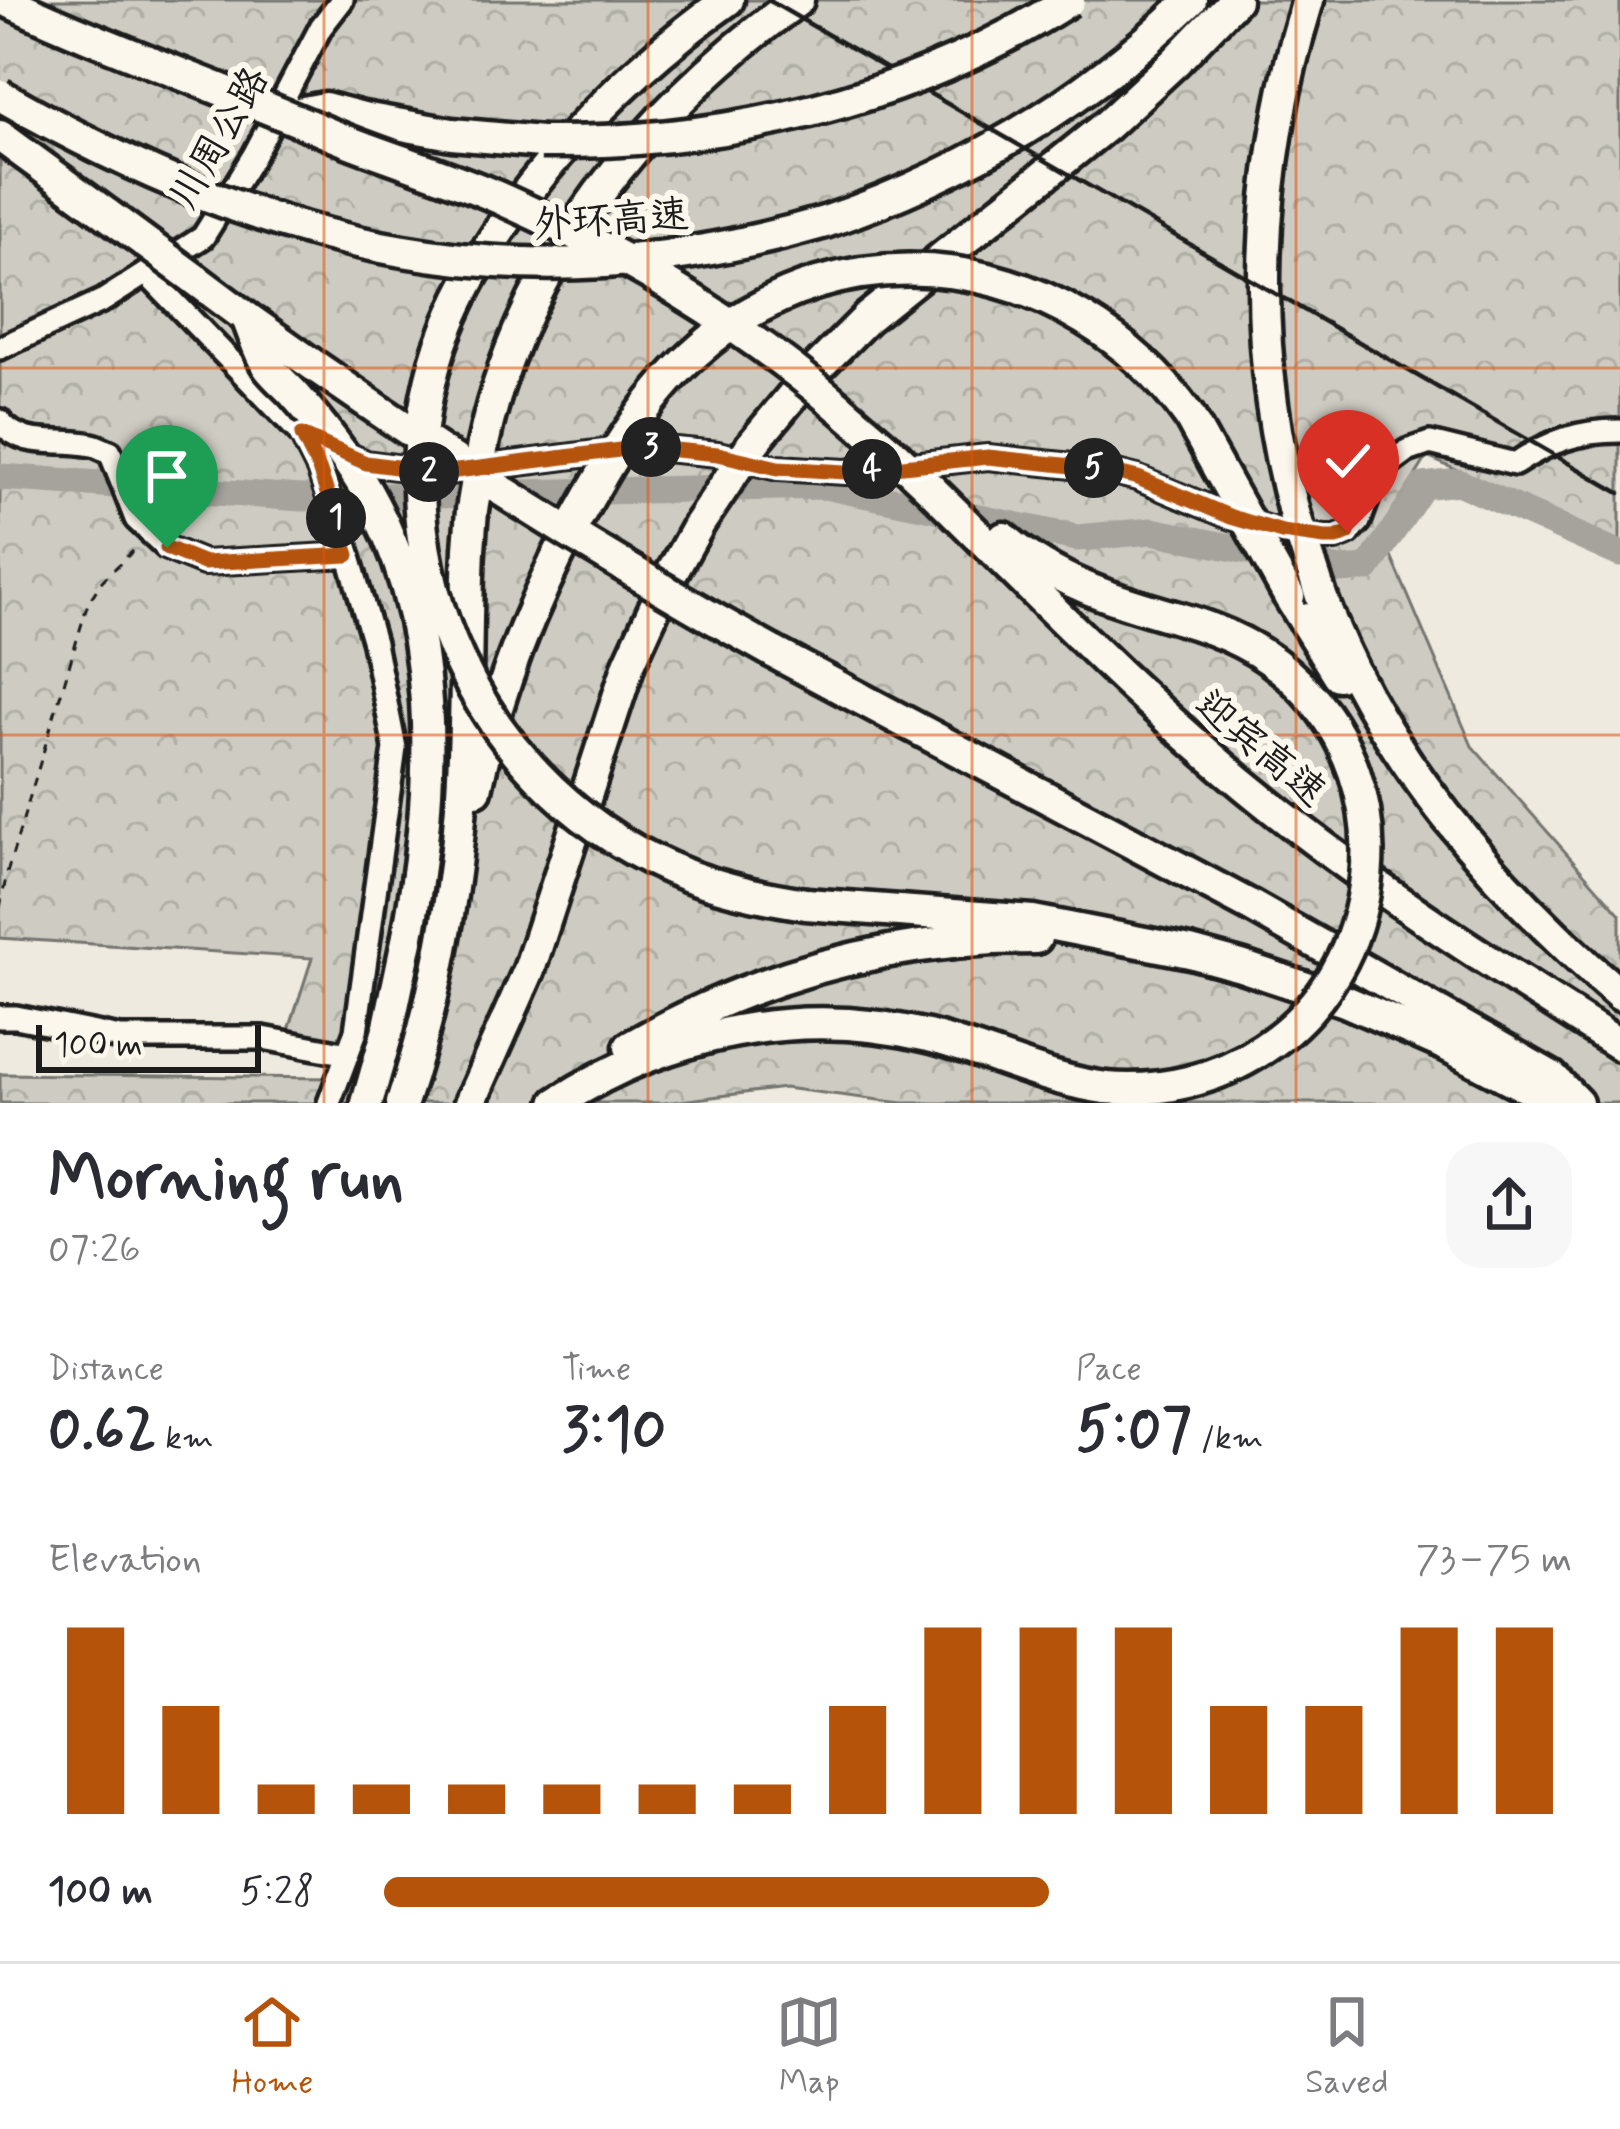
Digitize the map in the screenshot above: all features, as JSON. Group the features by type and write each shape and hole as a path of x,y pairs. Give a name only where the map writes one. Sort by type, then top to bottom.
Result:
{"highway":[{"name":"外环高速","path":"5,0 140,59 289,115 325,108 452,134 541,142 631,141 720,131 807,113 892,86 975,52 1069,0"},
{"path":"728,0 652,60 555,160 480,262 440,347 419,449 422,540 444,627 483,706 537,775 581,814 658,862 718,886 806,904 980,916 1095,931 1190,952 1345,1001 1444,1044 1540,1095 1575,1101"},
{"path":"402,1103 443,945 460,818 472,510 495,397 522,324 557,256 624,161 683,99 798,0"},
{"name":"外环高速","path":"0,95 110,154 228,205 331,237 437,257 567,264 653,259 739,245 903,194 1018,135 1107,74 1190,0"},
{"path":"470,1103 529,970 629,664 664,586 752,446 807,378 867,318 1107,125 1235,0"},
{"path":"1308,0 1275,131 1262,270 1271,406 1295,516 1345,654 1421,784 1546,925 1620,995"},
{"name":"迎宾高速","path":"289,115 501,198 619,256 768,351 896,456 1104,662 1264,801 1376,886 1620,1045"},
{"path":"0,136 248,318 510,497 773,652 1352,962 1552,1077 1575,1101"},
{"path":"460,818 474,798 518,645 572,526 660,391 694,354 737,321 784,296 836,279 888,271 942,271 995,280 1046,297 1094,323 1136,356 1189,416 1289,596 1353,699 1375,712"},
{"path":"248,318 268,367 319,424 365,489 412,599 423,652 424,812 408,936 368,1103"},
{"path":"557,1103 601,1076 657,1052 716,1035 777,1025 838,1024 930,1036 1071,1082 1106,1088 1162,1087 1249,1058 1287,1032 1332,980 1353,938 1365,894 1369,848 1358,781 1328,718 1298,683 1262,654 1222,632 1060,578 1018,550 956,496 931,489"},
{"path":"601,1076 616,1054 657,1031 802,971 920,945 1000,938 1070,939 1095,931"}],"street":[{"name":"川周公路","path":"0,347 104,300 203,237 254,155 321,27 342,0"},
{"path":"146,273 302,435 347,549 374,643 395,748 356,1031 329,1103"},
{"path":"0,421 35,442 89,444 110,452 139,521 167,548 204,563 347,549"},
{"path":"302,435 366,463 441,473 643,447 718,454 778,468 846,472 988,457 1119,473 1231,517 1336,538 1359,522 1370,492 1388,466 1406,451 1430,442 1515,464 1535,450 1583,431 1620,430"},
{"path":"0,1017 120,1038 263,1038 347,1054"}],"path":[{"path":"0,908 88,603 102,580 132,554 140,541 139,521"}],"green space":[{"path":"0,0 1620,0 1620,542 1427,457 1381,532 1472,746 1620,914 1620,1103 903,1103 784,1088 664,1103 337,1103 358,1047 288,1033 312,958 0,938"},
{"path":"0,1074 331,1078 324,1103 0,1103"}],"waterway":[{"path":"0,477 301,498 824,486 1077,538 1152,531 1340,570 1368,568 1423,486 1458,482 1620,554"}],"railway":[{"path":"768,0 1620,493"}],"route":[{"path":"167,548 204,563 348,555 319,469 302,435 366,463 441,473 643,447 718,454 778,468 846,472 988,457 1101,469 1138,478 1231,517 1282,532 1325,538 1348,533"}]}
